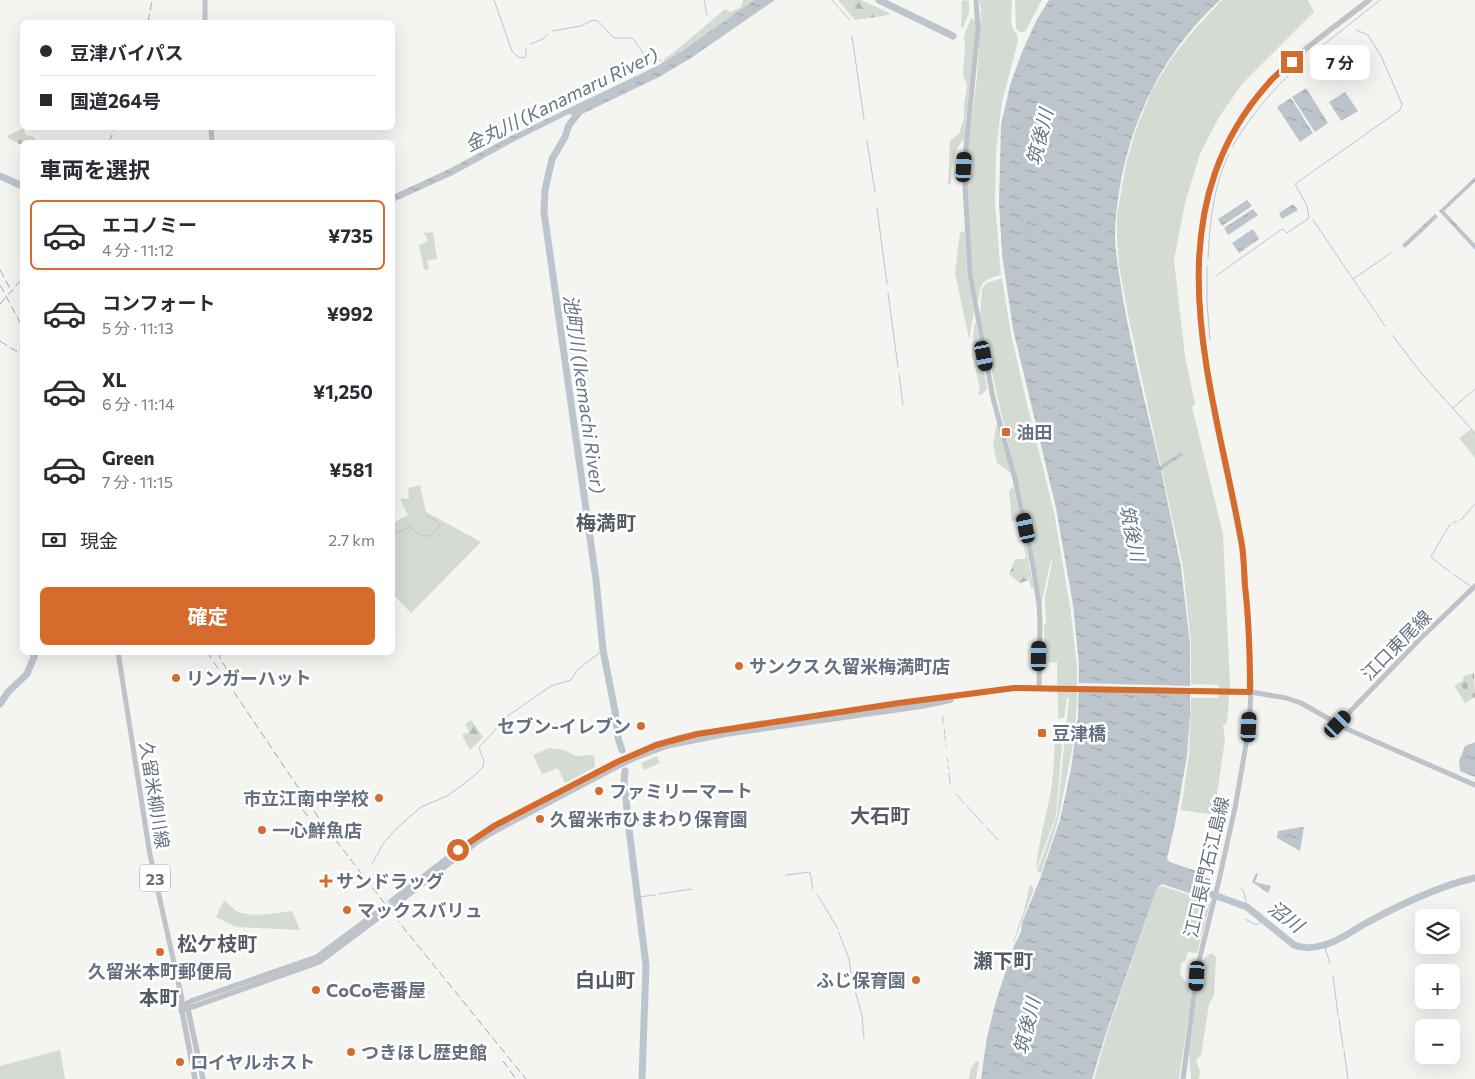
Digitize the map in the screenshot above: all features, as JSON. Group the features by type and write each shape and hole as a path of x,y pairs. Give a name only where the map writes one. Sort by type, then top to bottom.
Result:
{"highway":[{"path":"394,902 458,850 494,826 617,762 656,745 697,734 999,689 1039,687 1233,690 1250,692 1249,624 1243,554 1205,364 1200,317 1199,262 1203,219 1219,160 1233,131 1252,103 1268,83 1303,51 1370,0"},
{"path":"184,1005 318,960 376,916"},
{"path":"184,1005 195,1079"},
{"path":"184,1005 203,1079"}],"main road":[{"path":"205,0 206,20"},
{"path":"976,0 978,28 964,167 970,275 991,390 1015,479 1036,589 1040,624 1039,687"},
{"name":"江口東尾線","path":"1338,724 1421,638 1475,586"},
{"name":"久留米柳川線","path":"118,655 150,855 184,1005"},
{"path":"1250,692 1286,698 1301,703 1387,748 1475,785"},
{"name":"江口長門石江島線","path":"1183,1079 1198,965 1217,888 1246,745 1249,727 1250,692"}],"green space":[{"path":"743,0 754,0 682,51 666,61 663,60 725,9 731,12 741,7"},
{"path":"838,0 861,0 889,13 889,15 855,20"},
{"path":"962,0 969,1 969,12 963,28 961,27"},
{"path":"979,0 1012,0 1011,23 1017,34 1018,41 1002,102 996,151 995,204 1001,275 985,281 981,287 978,303 972,273 967,153 977,77 981,9"},
{"path":"1015,0 1042,0 1025,32 1020,32 1016,29"},
{"path":"1222,0 1308,0 1314,12 1242,84 1219,117 1200,154 1185,203 1174,260 1185,356 1195,404 1192,407 1223,534 1230,685 1227,723 1223,726 1225,739 1214,815 1181,810 1189,755 1191,698 1218,698 1219,685 1191,684 1191,644 1183,567 1128,315 1119,265 1117,215 1126,164 1136,130 1151,92 1171,59 1193,31"},
{"path":"971,18 975,21 976,28 964,139 955,154 951,183 948,185 950,140 959,134 964,118 967,84 963,76 964,36"},
{"path":"20,130 24,130 26,135 34,137 35,140 20,140 20,144 7,136"},
{"path":"962,231 965,234 967,275 974,312 969,339 955,273 960,233"},
{"path":"433,232 437,259 427,260 429,269 424,270 419,245 428,241 424,233"},
{"path":"1002,278 1011,334 1054,512 1070,606 1077,666 1075,734 1058,821 1041,873 1037,872 1057,816 1069,698 1067,698 1064,718 1058,719 1057,662 1045,663 1045,598 1052,562 1051,559 1041,606 1024,509 980,317 982,288 987,283"},
{"path":"976,323 987,389 978,395 980,389 972,355 974,325"},
{"path":"998,421 1011,473 997,463 993,442"},
{"path":"1471,429 1475,433 1475,458 1459,438"},
{"path":"420,485 426,512 481,542 411,613 395,596 395,522 408,515 400,499 409,498 408,488"},
{"path":"1012,487 1014,488 1034,589 1031,587 1024,559 1026,557 1018,521 1012,521 1009,492"},
{"path":"1024,559 1029,580 1020,583 1009,573 1014,561"},
{"path":"1474,673 1475,697 1465,703 1454,686 1462,681 1464,676"},
{"path":"471,720 483,737 470,750 462,735 469,732 465,724"},
{"path":"1063,733 1056,816 1036,870 1052,783 1055,740"},
{"path":"549,748 564,750 576,756 594,755 595,767 565,783 558,768 542,774 533,755"},
{"path":"657,756 660,763 644,770 641,763"},
{"path":"1030,884 1034,889 1013,942 1024,910"},
{"path":"1162,886 1201,899 1210,904 1197,953 1188,952 1186,960 1181,964 1180,973 1192,993 1179,1079 1094,1079 1108,1030 1157,888"},
{"path":"224,900 236,911 242,913 264,914 292,911 300,930 236,927 216,917"},
{"path":"1211,953 1216,957 1214,996 1209,1004 1201,1055 1196,1060 1200,1072 1199,1079 1191,1079 1189,1050 1201,961"},
{"path":"60,1050 65,1079 0,1079 0,1066"},
{"path":"976,1061 979,1062 976,1079 969,1079 971,1068"}],"water":[{"path":"754,0 775,0 691,58 659,77 578,116 573,117 569,114 453,175 395,201 395,194 657,66 682,51"},
{"name":"筑後川","path":"1049,0 1220,0 1201,18 1170,58 1146,102 1136,125 1122,175 1115,239 1127,320 1160,466 1181,452 1183,455 1161,470 1181,567 1190,644 1190,715 1187,756 1167,859 1170,862 1202,873 1202,876 1210,879 1210,881 1201,880 1200,886 1209,892 1208,896 1201,897 1162,884 1157,888 1107,1030 1092,1079 981,1079 987,1037 996,1001 1060,820 1071,769 1078,716 1079,665 1073,605 1056,508 1013,329 1002,254 999,202 1001,125 1010,85 1036,21"},
{"path":"1306,88 1328,123 1315,132 1292,97"},
{"path":"1345,92 1358,111 1341,121 1329,102"},
{"path":"1291,98 1313,133 1300,142 1277,107"},
{"path":"1475,177 1475,182 1444,211 1475,244 1475,250 1439,211"},
{"path":"1247,200 1252,206 1222,226 1218,219"},
{"path":"1293,204 1298,210 1282,219 1279,213"},
{"path":"1253,209 1258,215 1228,235 1224,228"},
{"path":"1435,214 1438,217 1405,248 1402,245"},
{"path":"1253,229 1259,239 1239,253 1232,243"},
{"path":"1475,742 1475,777 1460,771 1459,761 1465,746"},
{"path":"1304,827 1300,851 1277,838 1278,831"},
{"path":"1256,873 1258,874 1255,882 1271,886 1268,893 1252,882"}],"pier":[{"path":"1077,683 1192,686 1192,692 1077,690"}],"waterway":[{"path":"494,0 512,51 518,57 524,58 526,56 526,48"},
{"path":"704,0 707,15"},
{"path":"832,0 850,20"},
{"path":"879,0 953,36"},
{"path":"1317,50 1380,0"},
{"name":"金丸川 (Kanamaru River)","path":"552,31 581,26 593,20 598,21 614,38 631,38 643,53 657,58 664,63"},
{"path":"1216,276 1282,229 1287,233 1309,218 1307,206 1295,184 1400,110 1402,104 1381,56 1368,35 1356,30"},
{"path":"531,44 543,39 548,34"},
{"path":"852,36 864,119"},
{"path":"1232,147 1264,102 1303,62"},
{"name":"池町川 (Ikemachi River)","path":"580,111 569,125 565,137 552,159 545,190 544,212 596,580 603,650 615,711 618,738 622,750"},
{"path":"867,141 875,192"},
{"path":"1208,258 1211,218 1216,192 1229,154"},
{"path":"0,176 20,185"},
{"path":"877,208 887,284"},
{"path":"1313,220 1353,279 1391,253"},
{"path":"1207,266 1210,340"},
{"path":"1353,279 1385,326"},
{"path":"888,293 898,367"},
{"path":"1392,335 1422,374 1475,433"},
{"path":"899,374 903,405"},
{"path":"1453,408 1475,389"},
{"path":"1461,520 1475,504"},
{"path":"395,534 409,527 422,536 430,536 439,527 439,523 426,515"},
{"path":"1453,523 1457,521"},
{"path":"1450,524 1431,557 1450,572"},
{"path":"1453,574 1470,586"},
{"path":"372,864 383,844 396,829 421,807 447,796 483,767 484,761 479,748 509,715 551,686 571,680 577,670 603,650"},
{"path":"0,704 8,692 27,674 35,655"},
{"path":"943,717 943,723"},
{"path":"944,728 945,734"},
{"path":"947,758 948,762"},
{"name":"池町川 (Ikemachi River)","path":"625,771 624,780 629,829 646,965 642,1079"},
{"path":"949,773 950,783"},
{"path":"957,795 964,803"},
{"path":"967,806 983,824"},
{"path":"987,828 998,840"},
{"path":"786,875 810,872 813,889"},
{"name":"沼川","path":"1200,890 1247,907 1294,945 1309,948 1336,941 1406,903 1462,881 1475,878"},
{"path":"659,894 692,889"},
{"path":"1241,889 1244,892 1247,907"},
{"path":"817,894 838,929"},
{"path":"638,897 655,895"},
{"path":"1245,919 1256,925 1263,921"},
{"path":"839,933 849,959 852,981"},
{"path":"1324,945 1330,963"},
{"path":"1333,976 1338,1015"},
{"path":"855,990 862,1016 864,1039"},
{"path":"1339,1019 1343,1047"},
{"path":"1344,1051 1348,1079"}],"tunnel":[{"path":"375,914 393,900"},
{"path":"378,918 396,904"}],"railway":[{"path":"148,20 152,0"},
{"path":"110,140 114,130"},
{"path":"0,270 12,292"},
{"path":"0,304 20,281"},
{"path":"0,285 20,322"},
{"path":"0,341 20,354"},
{"path":"209,655 320,820 406,931 526,1079"},
{"path":"219,655 227,670"},
{"path":"291,789 303,810 325,838"},
{"path":"503,1061 516,1079"}],"place":[{"name":"油田","path":"1006,432"},
{"name":"サンクス 久留米梅満町店","path":"739,666"},
{"name":"リンガーハット","path":"176,678"},
{"name":"セブン-イレブン","path":"641,726"},
{"name":"豆津橋","path":"1042,733"},
{"name":"ファミリーマート","path":"599,791"},
{"name":"市立江南中学校","path":"379,798"},
{"name":"久留米市ひまわり保育園","path":"540,819"},
{"name":"一心鮮魚店","path":"262,830"},
{"name":"サンドラッグ","path":"326,881"},
{"name":"マックスバリュ","path":"347,910"},
{"name":"久留米本町郵便局","path":"160,952"},
{"name":"ふじ保育園","path":"916,980"},
{"name":"CoCo壱番屋","path":"316,990"},
{"name":"つきほし歴史館","path":"351,1052"},
{"name":"ロイヤルホスト","path":"180,1062"}],"district":[{"name":"梅満町","path":"606,522"},
{"name":"大石町","path":"880,815"},
{"name":"松ケ枝町","path":"217,943"},
{"name":"瀬下町","path":"1003,960"},
{"name":"白山町","path":"605,979"},
{"name":"本町","path":"159,997"}],"route":[{"path":"458,850 494,826 617,762 656,745 697,734 999,689 1039,687 1233,690 1250,692 1249,624 1242,544 1205,364 1200,317 1199,262 1203,219 1210,187 1219,160 1233,131 1252,103 1268,83 1292,62"}]}
